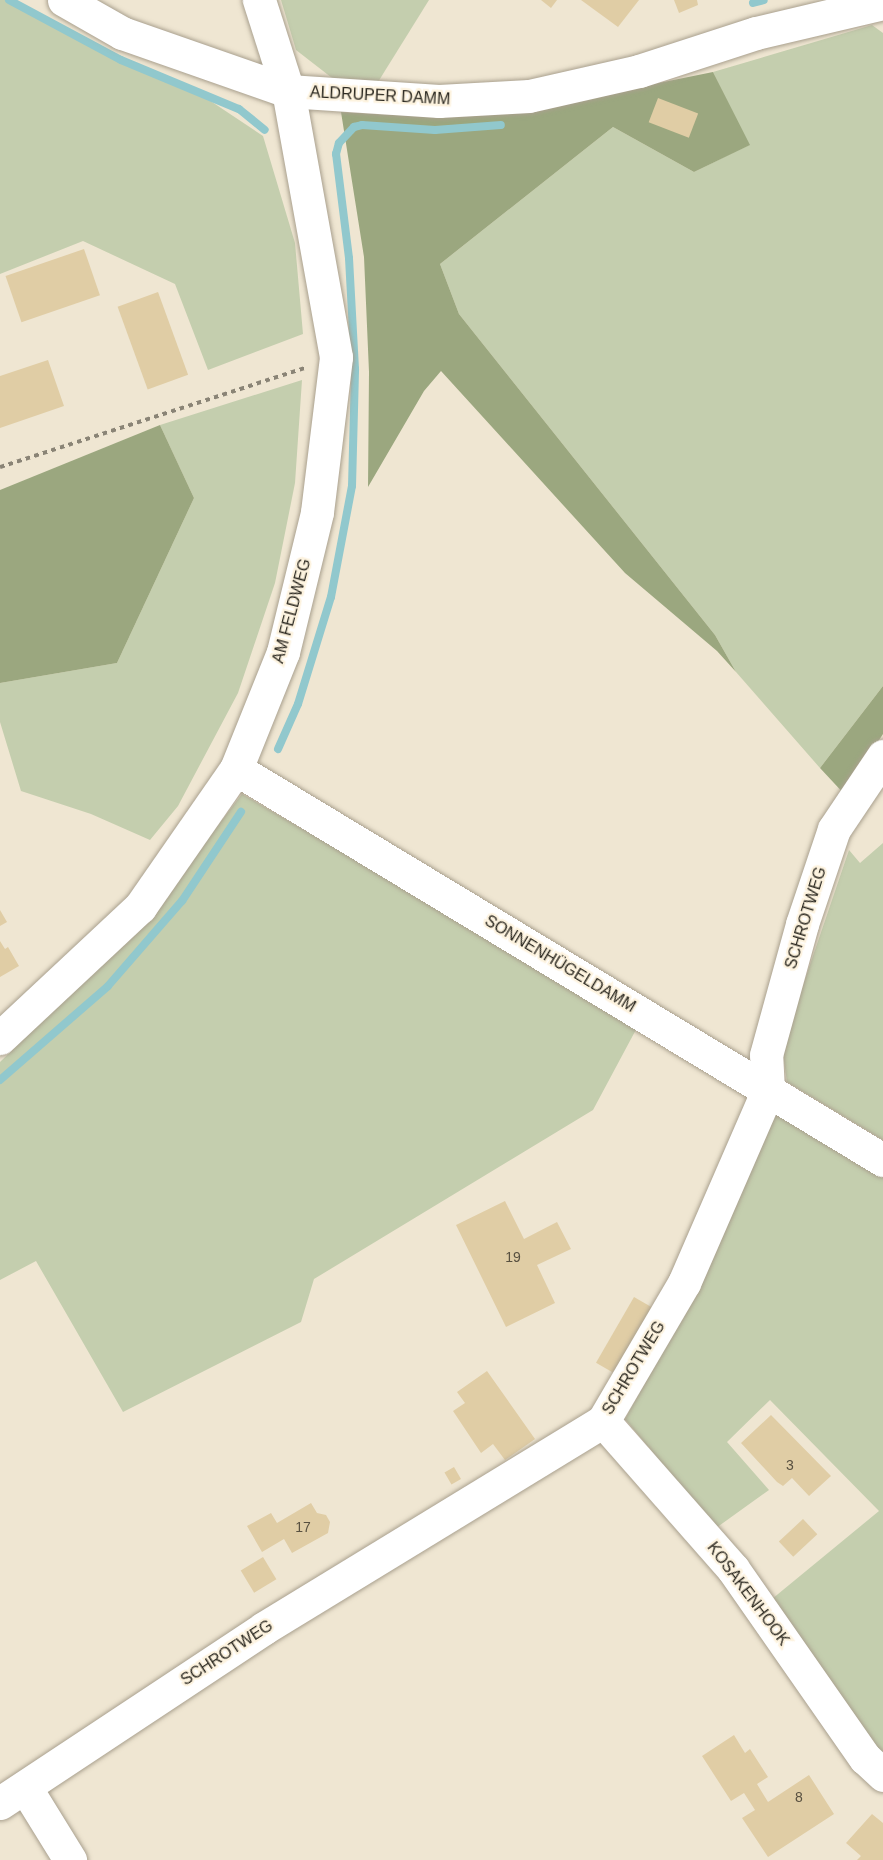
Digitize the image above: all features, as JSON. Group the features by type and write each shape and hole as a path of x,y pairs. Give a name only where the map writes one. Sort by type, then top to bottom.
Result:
{"street":[{"name":"ALDRUPER DAMM","path":"64,0 122,33 288,91 439,101 529,96 639,71 756,33 883,3"},
{"name":"AM FELDWEG","path":"0,1038 140,907 236,769 284,652 317,512 336,357 288,91 259,0"},
{"name":"SCHROTWEG","path":"13,1795 264,1628 603,1421 684,1283 768,1090 766,1054 816,882 834,829 883,756"},
{"name":"SONNENHÜGELDAMM","path":"236,769 883,1160"},
{"name":"KOSAKENHOOK","path":"603,1421 733,1569 865,1758 883,1775"},
{"path":"13,1795 69,1860"}],"path":[{"path":"0,467 309,366 309,376"}],"green space":[{"path":"0,0 5,0 209,100 263,136 295,243 303,334 208,370 175,284 83,241 0,274"},
{"path":"281,0 429,0 378,82 336,81 296,50"},
{"path":"872,25 883,33 883,686 820,768 736,672 715,635 459,314 440,264 613,127 694,172 749,145 713,72"},
{"path":"713,72 750,145 694,172 613,127 440,264 459,314 715,635 736,672 717,651 625,573 441,371 424,391 368,487 369,372 364,257 341,112 391,115 530,109"},
{"path":"302,380 295,483 275,583 238,693 178,806 150,840 91,814 21,791 0,722 0,683 117,663 194,498 160,425"},
{"path":"160,425 194,498 117,663 0,683 0,490"},
{"path":"883,686 883,734 859,771 847,797 820,768"},
{"path":"242,794 639,1024 593,1110 314,1279 301,1322 123,1412 36,1261 0,1280 0,1062 144,922"},
{"path":"883,843 883,1140 787,1082 782,1047 849,850 860,863"},
{"path":"776,1112 883,1176 883,1755 870,1741 772,1599 879,1511 770,1400 727,1442 769,1490 716,1528 625,1419 698,1287"}],"building":[{"path":"541,0 557,0 551,8"},
{"path":"581,0 639,0 618,27"},
{"path":"674,0 697,0 698,5 679,13"},
{"path":"658,98 698,113 689,138 649,122"},
{"path":"84,249 100,295 21,322 6,276"},
{"path":"158,292 188,375 148,389 118,307"},
{"path":"48,360 64,406 0,428 0,376"},
{"path":"0,910 7,922 0,926"},
{"path":"0,941 5,949 8,947 19,966 0,977"},
{"path":"505,1201 524,1239 557,1222 571,1249 537,1265 555,1303 506,1327 456,1225"},
{"path":"634,1297 653,1308 615,1374 596,1363"},
{"path":"487,1371 535,1439 505,1460 493,1444 481,1453 453,1411 465,1403 457,1392"},
{"path":"771,1415 831,1476 809,1496 792,1478 783,1486 777,1482 741,1443"},
{"path":"454,1467 461,1479 451,1485 444,1472"},
{"path":"311,1503 317,1513 326,1515 330,1522 328,1533 292,1553 284,1539 262,1552 247,1526 271,1513 277,1523"},
{"path":"803,1519 817,1534 793,1557 779,1542"},
{"path":"263,1557 276,1579 254,1593 241,1570"},
{"path":"734,1735 745,1753 750,1749 768,1777 757,1784 768,1802 809,1775 834,1814 768,1857 742,1818 755,1810 744,1793 731,1801 702,1756"},
{"path":"872,1814 883,1823 883,1860 857,1860 861,1856 846,1843"}],"waterway":[{"path":"9,0 121,60 239,109 265,130"},
{"path":"753,3 764,0"},
{"path":"278,749 298,704 331,597 352,486 355,369 349,258 336,154 339,143 354,127 362,125 435,130 501,125"},
{"path":"0,1080 108,986 182,901 241,812"}]}
